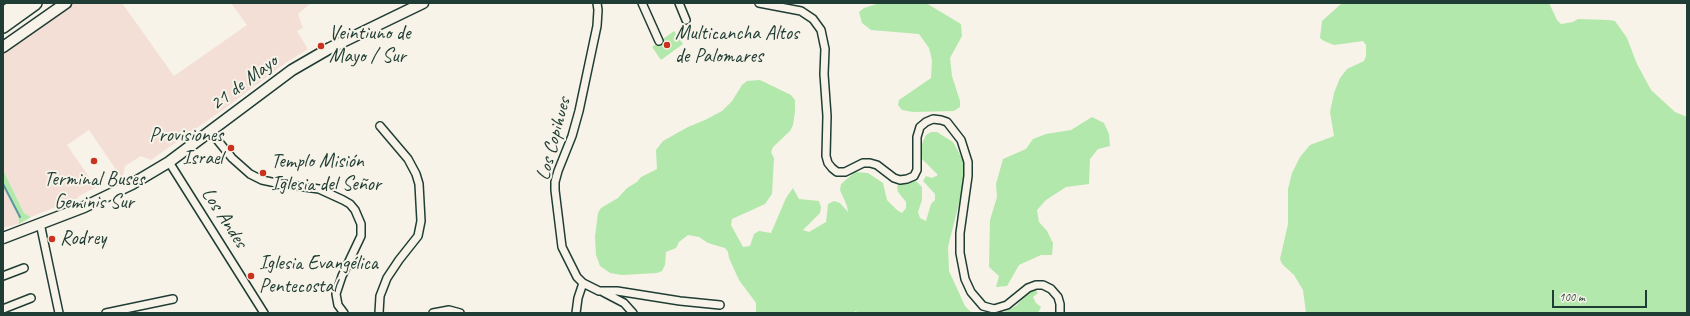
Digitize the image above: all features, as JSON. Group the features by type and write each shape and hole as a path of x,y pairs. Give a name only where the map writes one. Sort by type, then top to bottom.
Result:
{"highway":[{"path":"3,14 19,3"},
{"path":"3,26 35,3"}],"street":[{"path":"3,47 66,3"},
{"name":"21 de Mayo","path":"3,238 84,207 115,193 169,162 283,76 303,63 330,48 423,3"},
{"name":"Los Copihues","path":"597,3 598,26 580,111 555,182 562,247 574,273 583,283 599,291 617,291 680,301 720,305"},
{"path":"642,3 659,41"},
{"path":"679,3 686,20"},
{"path":"759,3 806,13 813,19 821,30 825,49 824,74 827,116 826,156 828,163 832,168 836,172 845,172 863,163 870,163 877,165 894,178 900,180 907,179 914,176 917,170 917,137 920,127 926,122 933,120 947,122 961,140 968,162 968,176 960,233 960,253 965,279 971,292 983,306 994,310 1007,305 1028,288 1036,285 1043,285 1051,289 1058,297 1060,313"},
{"path":"379,313 380,296 387,278 418,236 422,221 419,184 416,174 408,159 380,126"},
{"path":"210,131 232,158 250,174 262,180 319,189 350,204 355,210 361,224 361,236 342,276 336,294 338,305 344,313"},
{"name":"Los Andes","path":"169,162 253,293 264,313"},
{"path":"40,223 59,313"},
{"path":"3,276 24,268"},
{"path":"576,313 578,298 583,283"},
{"path":"599,291 624,303 633,313"},
{"path":"3,309 31,298"},
{"path":"106,313 173,299"},
{"path":"433,313 449,310 460,313"}],"shaded area":[{"path":"74,3 122,3 174,76 247,25 231,3 311,3 298,14 303,28 297,31 308,49 284,64 224,109 151,160 141,156 125,166 123,176 121,177 89,130 67,145 96,187 78,198 31,217 24,213 3,170 3,54"},
{"path":"3,186 18,213 19,224 3,228"}],"green space":[{"path":"880,3 926,3 961,24 962,36 950,58 952,76 960,101 960,107 954,111 913,112 902,110 898,105 899,100 931,78 932,60 929,48 919,34 871,30 862,23 859,12 864,8"},
{"path":"1342,3 1549,3 1557,20 1561,24 1573,22 1578,19 1615,21 1627,38 1637,64 1651,90 1675,112 1687,117 1687,313 1306,313 1303,290 1294,275 1282,264 1280,259 1288,224 1288,189 1292,173 1300,157 1310,145 1334,136 1330,112 1334,93 1340,78 1347,69 1364,61 1366,56 1366,45 1363,41 1334,45 1320,38 1322,21"},
{"name":"Multicancha Altos de Palomares","path":"674,31 683,44 661,60 652,47"},
{"path":"760,80 791,95 795,100 795,112 793,125 790,131 773,147 771,152 774,158 772,194 765,204 732,219 731,225 743,247 750,246 754,234 759,231 771,233 786,198 793,188 799,199 819,201 821,207 820,213 803,230 809,232 826,222 828,204 834,201 840,203 848,212 840,190 841,184 855,172 868,173 883,183 887,200 902,213 906,208 906,202 898,192 897,186 913,178 922,187 922,200 918,212 920,218 926,221 931,204 935,200 935,194 923,181 926,176 932,178 938,175 921,158 921,146 926,135 931,132 937,132 953,142 965,164 964,183 948,247 949,271 965,306 972,313 860,313 855,311 854,313 756,313 756,303 739,280 725,248 708,243 699,237 688,235 679,242 676,248 666,252 665,265 662,271 657,273 622,275 610,273 600,266 596,255 595,237 598,213 601,208 618,198 627,188 637,182 641,177 657,169 656,150 663,141 722,111 732,101 742,85 747,81"},
{"path":"1092,117 1104,123 1109,134 1110,146 1098,149 1090,159 1089,184 1066,187 1046,200 1037,210 1039,222 1047,231 1053,243 1052,255 1041,255 1019,265 1007,286 996,287 999,276 989,267 990,220 997,197 996,184 1003,159 1026,149 1033,139 1046,134 1071,130"},
{"path":"3,170 24,213 31,217 19,224 18,213 3,186"},
{"path":"1034,289 1038,293 1033,297 1036,303 1041,307 1038,313 1002,313 1016,306 1029,292"}],"waterway":[{"path":"3,184 20,217"}],"place":[{"name":"Multicancha Altos de Palomares","path":"667,45"},
{"name":"Veintiuno de Mayo / Sur","path":"321,46"},
{"name":"Provisiones Israel","path":"231,148"},
{"name":"Terminal Buses Geminis Sur","path":"94,161"},
{"name":"Templo Misión Iglesia del Señor","path":"263,173"},
{"name":"Rodrey","path":"52,239"},
{"name":"Iglesia Evangélica Pentecostal","path":"251,276"}]}
